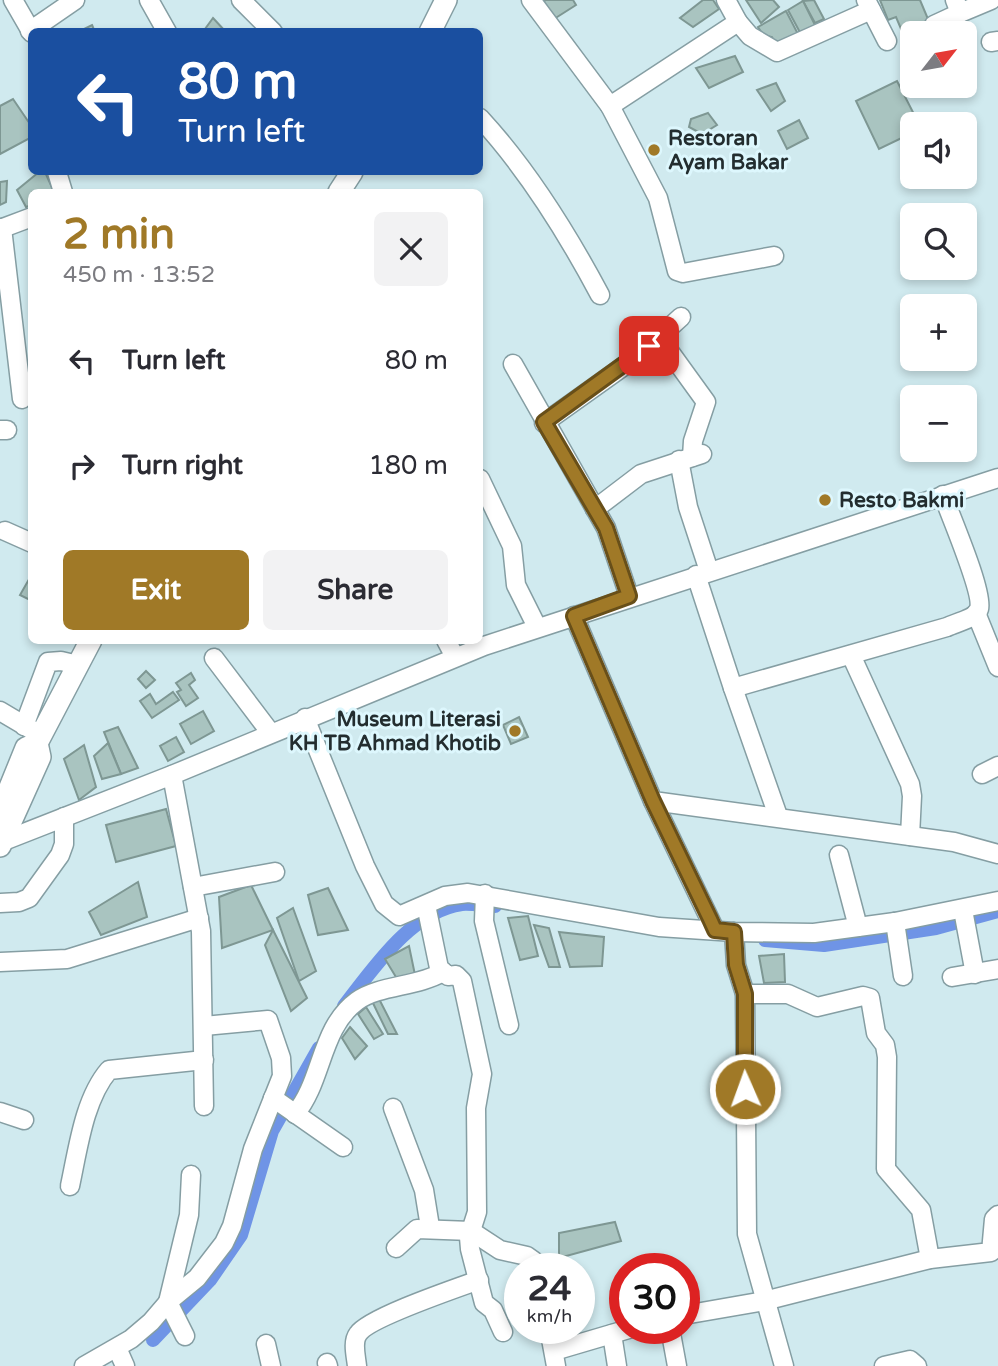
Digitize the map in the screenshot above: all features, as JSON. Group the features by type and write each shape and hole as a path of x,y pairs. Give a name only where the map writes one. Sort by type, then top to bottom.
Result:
{"main road":[{"path":"432,28 446,0"},
{"path":"0,812 26,748 89,644"},
{"path":"1,844 40,757 34,734"}],"street":[{"path":"13,0 29,28"},
{"path":"36,28 75,0"},
{"path":"149,0 165,28"},
{"path":"242,0 269,28"},
{"path":"531,0 610,106 659,198 677,271 683,273 774,256"},
{"path":"726,0 738,22 750,36 777,52 869,5 887,41"},
{"path":"939,21 957,6 991,0"},
{"path":"610,106 738,22"},
{"path":"483,122 513,158 571,242 600,296"},
{"path":"22,399 1,229 28,219"},
{"path":"544,422 597,387 681,317"},
{"path":"659,337 706,402 693,442 688,507 702,573 733,688 778,816"},
{"path":"513,364 606,528 629,596"},
{"path":"595,509 641,474 692,457"},
{"path":"483,642 574,616 998,478"},
{"path":"483,485 512,546 516,585 537,627"},
{"path":"733,688 947,627 976,613 980,606 976,582 943,495"},
{"path":"5,531 28,541"},
{"path":"976,613 998,667"},
{"path":"574,616 653,801 715,930"},
{"path":"448,644 455,657"},
{"path":"1,844 455,657 478,644"},
{"path":"851,655 910,784 912,796 909,836"},
{"path":"214,658 270,733"},
{"path":"0,711 34,734"},
{"path":"305,718 384,904 399,916 427,917"},
{"path":"172,775 199,918 204,1026 204,1106"},
{"path":"653,801 954,842 998,854"},
{"path":"0,903 19,902 29,898 60,855 64,844 64,817"},
{"path":"839,855 858,927"},
{"path":"193,887 275,872"},
{"path":"427,917 445,896 484,907 659,927 715,930 735,934 814,933 858,927 896,929 964,917 998,901"},
{"path":"484,907 509,1025"},
{"path":"427,917 439,968 448,976 456,975 462,981 482,1074 476,1108 477,1212 471,1231 470,1249 484,1303 493,1310 503,1332"},
{"path":"964,917 975,974"},
{"path":"0,962 67,959 199,918"},
{"path":"896,929 903,976"},
{"path":"735,934 735,957 745,994 747,1234 784,1366"},
{"path":"952,977 998,969"},
{"path":"84,1366 117,1349 151,1322 175,1315 232,1226 253,1149 284,1105 313,1082 322,1052 341,1018 357,1001 378,992 412,986 443,972"},
{"path":"745,994 788,994 817,1007 863,996 870,998 876,1033 885,1045 887,1057 886,1169 920,1210 930,1259"},
{"path":"204,1026 268,1020 281,1058 284,1105"},
{"path":"70,1186 82,1132 102,1078 109,1070 204,1060"},
{"path":"284,1105 343,1147"},
{"path":"393,1108 421,1179 430,1227"},
{"path":"0,1112 24,1120"},
{"path":"175,1315 189,1215 191,1175"},
{"path":"700,1312 764,1301 930,1259 991,1252 993,1219 998,1215"},
{"path":"397,1248 408,1235 430,1227 471,1231 500,1250 514,1253"},
{"path":"357,1366 355,1343 361,1330 479,1280"},
{"path":"555,1358 609,1335"},
{"path":"265,1343 271,1366"},
{"path":"614,1344 617,1366"},
{"path":"673,1344 677,1366"},
{"path":"117,1349 125,1366"},
{"path":"884,1366 910,1360 918,1366"}],"building":[{"path":"546,0 573,0 576,5 554,19 541,3"},
{"path":"703,0 713,0 719,9 693,27 680,18"},
{"path":"746,0 773,0 779,7 761,23"},
{"path":"814,0 824,19 815,23 803,1"},
{"path":"880,0 920,0 929,21 900,21 900,26 896,17 888,20"},
{"path":"803,1 817,29 803,38 788,10"},
{"path":"786,11 799,36 777,47 772,37 763,35 758,27"},
{"path":"213,18 222,28 206,28"},
{"path":"735,56 743,72 709,88 696,68"},
{"path":"897,81 900,98 906,98 913,112 900,112 900,139 879,149 856,101"},
{"path":"776,83 785,101 771,111 757,90"},
{"path":"13,99 28,121 28,139 0,154 0,106"},
{"path":"708,113 717,125 702,134 689,127 691,119"},
{"path":"799,120 808,138 787,149 778,131"},
{"path":"35,175 46,175 53,189 28,189 26,207 17,190"},
{"path":"7,181 6,202 0,205 0,182"},
{"path":"28,581 28,599 20,595"},
{"path":"146,671 155,680 146,688 138,679"},
{"path":"191,673 195,680 189,685 198,698 186,706 177,692 181,690 176,683"},
{"path":"173,692 179,700 152,718 140,701 150,694 156,704"},
{"path":"203,711 214,731 191,744 180,724"},
{"name":"Museum Literasi KH TB Ahmad Khotib","path":"519,717 528,737 511,744 503,725"},
{"path":"118,727 138,768 121,774 104,732"},
{"path":"176,737 184,752 168,761 160,746"},
{"path":"108,743 121,774 102,779 94,756"},
{"path":"84,745 96,787 79,800 64,759"},
{"path":"166,809 176,846 116,862 106,825"},
{"path":"138,882 147,917 101,935 89,912"},
{"path":"251,885 273,930 222,948 219,897"},
{"path":"328,888 348,930 318,935 308,895"},
{"path":"293,908 316,971 299,981 277,918"},
{"path":"528,916 538,956 520,960 508,918"},
{"path":"534,925 549,928 560,967 549,967"},
{"path":"273,930 307,998 291,1011 265,945"},
{"path":"559,932 604,937 602,966 570,967"},
{"path":"409,946 415,975 402,987 385,959"},
{"path":"784,954 785,982 764,983 759,956"},
{"path":"377,995 397,1034 388,1034 371,999"},
{"path":"366,1007 383,1034 374,1039 358,1014"},
{"path":"350,1027 367,1046 355,1059 342,1038"},
{"path":"615,1222 621,1241 577,1253 559,1253 559,1233"}],"waterway":[{"path":"344,1006 381,959 426,918 443,909 462,904 495,906"},
{"path":"765,940 824,945 936,928 998,911"},
{"path":"153,1340 210,1280 241,1235 272,1131 319,1048"}],"place":[{"name":"Restoran Ayam Bakar","path":"654,150"},
{"name":"Resto Bakmi","path":"825,500"},
{"name":"Museum Literasi KH TB Ahmad Khotib","path":"515,731"}],"route":[{"path":"649,346 597,387 544,422 606,528 629,596 574,616 653,801 715,930 734,932 736,965 745,994 745,1089"}]}
